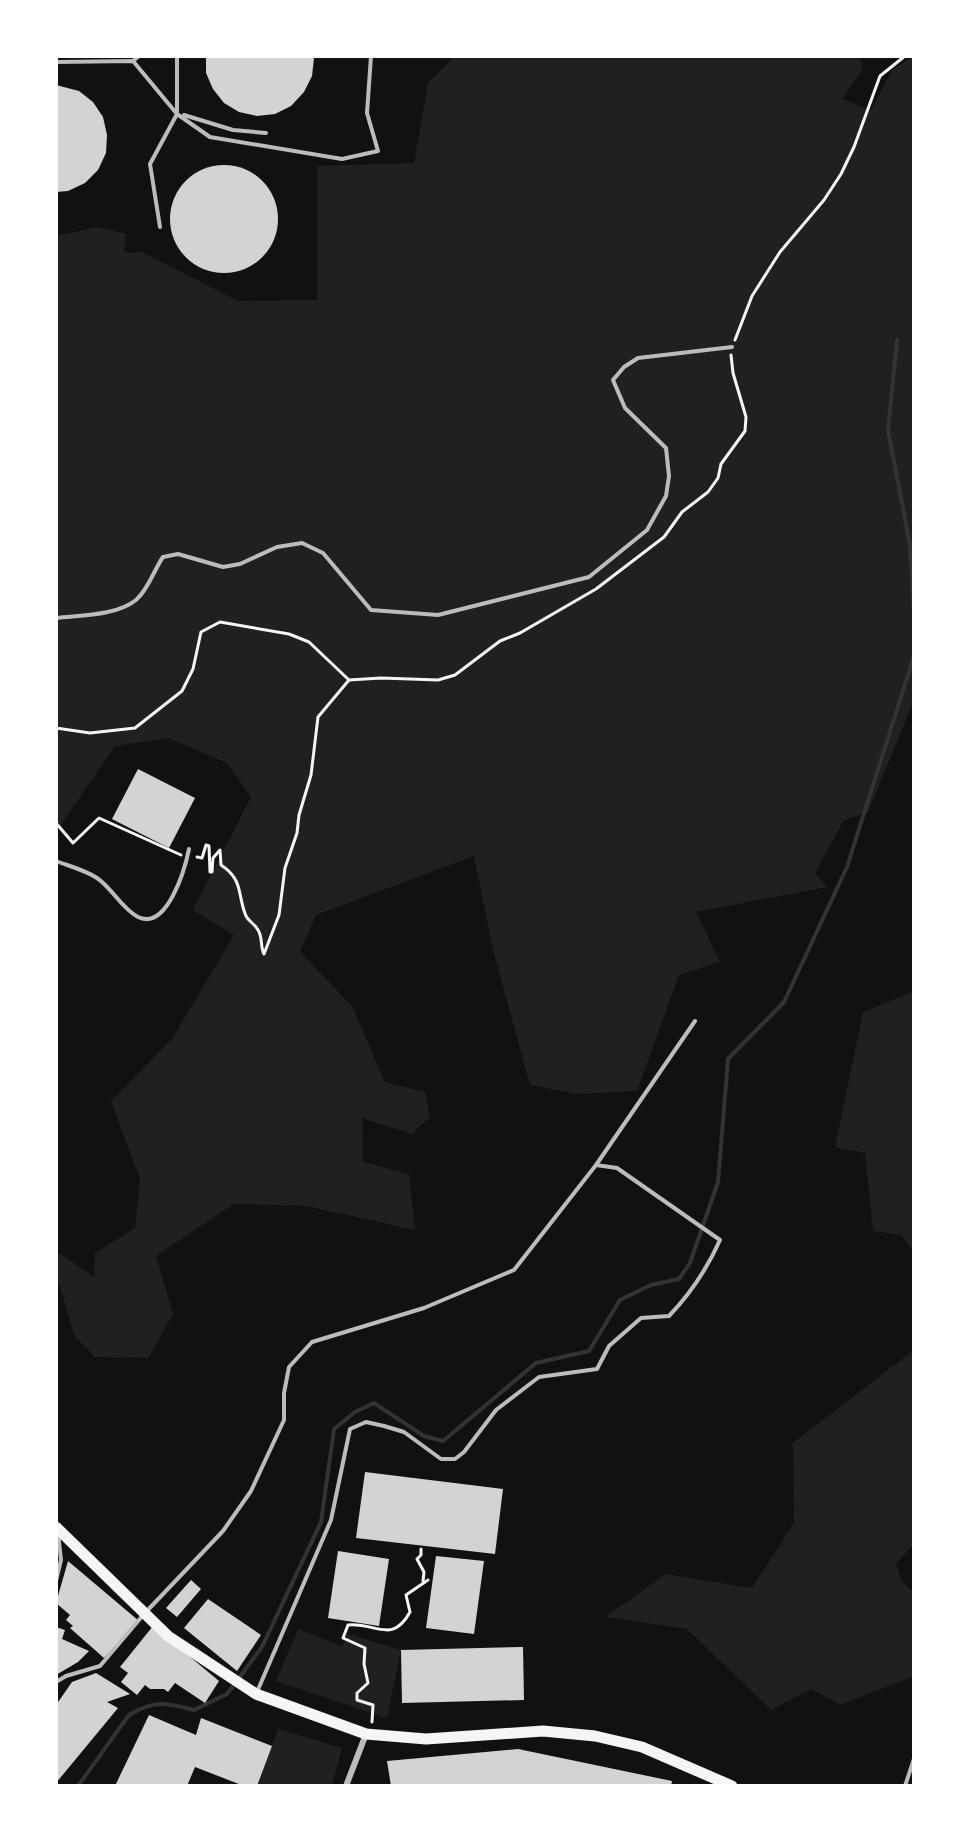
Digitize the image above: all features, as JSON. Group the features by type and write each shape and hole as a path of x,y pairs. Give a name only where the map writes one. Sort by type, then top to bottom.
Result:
{"main road":[{"path":"57,1528 168,1636 256,1694 369,1734 426,1739 543,1731 595,1736 642,1747 732,1786"}],"street":[{"path":"346,1786 369,1734"}],"lane":[{"path":"56,62 133,61 139,56"},
{"path":"160,227 150,164 177,114 177,56"},
{"path":"133,61 177,114 210,137 342,159 378,151 367,113 371,56"},
{"path":"177,114 233,130 266,133"},
{"path":"56,618 107,611 136,600 163,557 178,554 223,567 240,564 277,547 302,543 323,553 371,610 438,615 589,577 647,530 666,496 669,476 666,448 625,408 613,380 624,367 638,358 732,347"},
{"path":"56,861 98,878 138,917 149,919 159,916 168,905 189,849"},
{"path":"56,1682 100,1666 144,1614 223,1531 251,1491 284,1420 284,1393 289,1367 312,1342 424,1308 514,1270 596,1165 695,1021"},
{"path":"256,1694 331,1520 350,1429 366,1422 394,1429 404,1432 441,1459 455,1459 464,1452 496,1410 539,1377 597,1369 609,1346 641,1318 669,1316 687,1298 708,1266 720,1240 617,1168 596,1165"},
{"path":"56,1581 61,1560 57,1528"},
{"path":"905,1786 914,1759"}],"path":[{"path":"56,728 90,733 135,728 182,691 193,669 201,632 220,622 289,634 309,642 349,680 438,680 455,675 500,641 520,633 596,589 664,537 682,512 708,492 718,478 721,464 745,431 746,417 733,373 732,347 752,296 780,252 824,200 841,174 880,76 905,56"},
{"path":"189,849 198,848 197,856 202,858 206,845 209,846 210,872 213,858 220,850 221,865 228,869 242,892 244,912 249,921 257,926 264,954 279,915 285,868 311,775 318,717 349,680"},
{"path":"56,823 73,843 99,818 187,857"},
{"path":"369,1734 373,1705 357,1700 357,1693 368,1683 365,1648 343,1638 348,1625 383,1631 399,1627 410,1612 406,1595 426,1580 417,1562 421,1549"}],"shaded area":[{"path":"455,56 859,56 863,69 842,99 871,110 892,70 914,56 914,700 868,812 844,820 815,873 827,887 696,912 720,962 679,975 637,1091 577,1094 530,1085 493,950 474,856 316,915 300,952 352,1006 385,1082 425,1092 430,1117 412,1134 362,1118 363,1162 409,1174 415,1230 306,1206 234,1204 156,1256 173,1314 148,1358 95,1357 74,1335 59,1283 56,1282 56,1255 61,1254 94,1277 95,1253 135,1228 140,1179 111,1101 172,1039 234,935 193,910 251,797 227,763 168,738 115,746 56,832 56,236 98,227 126,234 124,253 142,252 238,301 317,300 317,166 414,163 428,83"},
{"path":"914,991 914,1251 901,1235 873,1231 865,1153 835,1147 863,1012"},
{"path":"914,1350 914,1544 896,1564 902,1581 914,1593 914,1676 840,1705 811,1689 771,1710 687,1629 605,1617 666,1574 752,1588 794,1523 793,1443"},
{"path":"298,1629 342,1646 348,1634 401,1650 387,1718 276,1681"},
{"path":"278,1729 342,1748 332,1786 257,1786"}],"building":[{"path":"206,56 314,58 312,76 304,92 291,106 275,114 257,116 239,112 224,103 206,73"},
{"path":"56,85 79,91 93,102 103,117 107,135 106,153 98,170 85,183 68,191 56,192"},
{"path":"224,165 245,169 262,181 274,198 278,219 274,240 262,257 245,269 224,273 203,269 186,257 174,240 170,219 174,198 186,181 203,169"},
{"path":"138,769 195,798 169,848 112,819"},
{"path":"365,1472 503,1489 495,1554 356,1538"},
{"path":"338,1551 389,1559 379,1626 328,1618"},
{"path":"436,1556 484,1561 474,1634 426,1628"},
{"path":"68,1561 139,1621 104,1658 70,1628 73,1626 66,1620 70,1615 56,1603"},
{"path":"191,1580 201,1589 177,1617 166,1608"},
{"path":"208,1599 261,1635 237,1671 184,1628"},
{"path":"153,1626 219,1681 205,1703 175,1683 168,1692 145,1685 137,1695 121,1682 128,1673 120,1667"},
{"path":"56,1627 65,1630 62,1639 89,1651 78,1662 56,1675"},
{"path":"523,1647 524,1700 402,1703 401,1650"},
{"path":"96,1673 130,1694 107,1702 118,1708 56,1783 56,1705 72,1682"},
{"path":"149,1715 196,1735 201,1718 272,1746 257,1786 244,1786 195,1767 187,1786 115,1786"},
{"path":"518,1749 672,1781 671,1786 391,1786 387,1761"}],"waterway":[{"path":"897,340 888,430 910,545 914,614"},
{"path":"78,1786 129,1715 146,1706 161,1704 194,1710 227,1694 262,1647 321,1522 334,1429 355,1412 374,1403 424,1436 443,1441 536,1363 589,1351 620,1300 651,1285 679,1279 690,1263 718,1182 728,1059 784,1002 847,867 914,656"}]}
